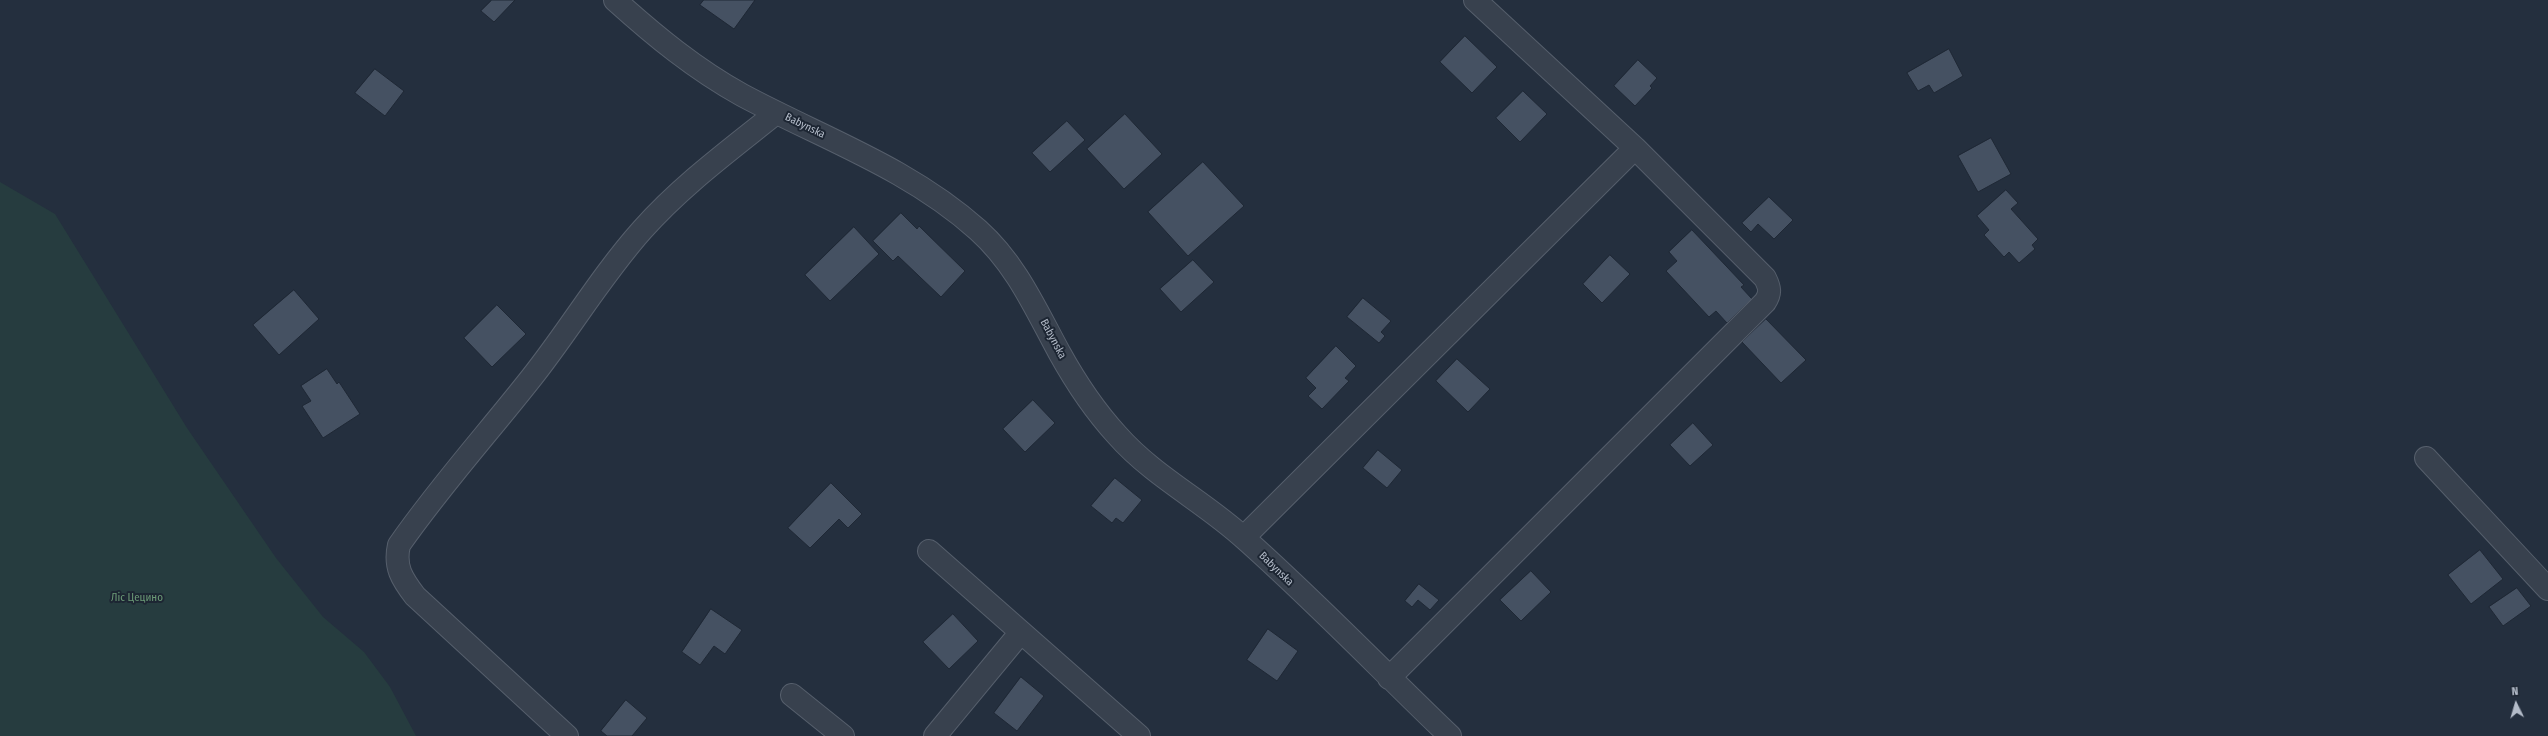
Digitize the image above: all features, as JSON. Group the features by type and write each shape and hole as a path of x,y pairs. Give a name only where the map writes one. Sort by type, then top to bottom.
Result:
{"street":[{"name":"Babynska","path":"615,0 651,32 699,69 776,113 892,169 939,199 978,230 994,245 1024,286 1059,353 1080,386 1118,436 1158,472 1244,537 1450,736"},
{"path":"1390,678 1765,302 1769,295 1770,286 1765,278 1634,148 1475,0"},
{"path":"567,736 415,596 403,580 398,569 396,558 399,545 472,449 532,377 612,266 642,229 676,194 776,113"},
{"path":"1244,537 1634,148"},
{"path":"2426,458 2548,588"},
{"path":"929,551 1139,736"},
{"path":"935,736 1022,632"},
{"path":"792,695 843,736"}],"green space":[{"name":"Ліс Цецино","path":"0,182 55,214 187,428 276,558 323,617 364,652 390,687 416,736 0,736"}],"building":[{"path":"492,0 515,0 494,22 481,11"},
{"path":"704,0 755,0 734,29 700,5"},
{"path":"1465,36 1497,67 1472,93 1440,62"},
{"path":"1949,49 1963,76 1934,93 1929,85 1918,91 1907,73"},
{"path":"1638,60 1657,78 1650,86 1652,88 1635,106 1614,86"},
{"path":"375,69 404,91 385,116 355,93"},
{"path":"1523,91 1547,114 1520,142 1496,118"},
{"path":"1125,114 1162,154 1124,189 1087,149"},
{"path":"1067,121 1085,140 1050,172 1032,153"},
{"path":"1991,138 2011,174 1978,192 1958,156"},
{"path":"1203,162 1244,206 1188,256 1148,212"},
{"path":"2006,190 2018,203 2011,209 2038,239 2032,245 2035,249 2019,263 2009,252 2004,257 1984,235 1989,230 1977,216"},
{"path":"1769,197 1793,220 1774,239 1758,224 1751,232 1742,223"},
{"path":"901,213 917,229 919,226 965,271 941,297 898,256 893,261 873,241"},
{"path":"854,227 879,254 830,301 805,275"},
{"path":"1692,230 1744,285 1741,287 1752,299 1727,323 1716,311 1709,317 1666,271 1677,261 1669,252"},
{"path":"1610,255 1630,274 1602,303 1583,284"},
{"path":"1193,260 1214,282 1181,312 1160,289"},
{"path":"294,290 319,319 279,355 253,325"},
{"path":"1363,298 1391,321 1381,332 1385,336 1379,343 1347,317"},
{"path":"497,305 526,334 492,367 464,338"},
{"path":"1766,319 1806,360 1781,383 1742,342"},
{"path":"1336,346 1356,366 1345,378 1349,381 1322,409 1308,396 1316,388 1306,378"},
{"path":"1457,359 1490,389 1468,412 1436,381"},
{"path":"327,369 337,384 339,382 360,414 323,438 302,406 311,401 301,386"},
{"path":"1033,400 1055,423 1025,452 1003,429"},
{"path":"1693,423 1713,445 1690,466 1670,445"},
{"path":"1378,450 1402,470 1387,488 1363,468"},
{"path":"1115,478 1142,500 1123,523 1116,518 1112,523 1091,506"},
{"path":"831,483 862,514 848,528 839,519 810,548 788,528"},
{"path":"2480,550 2503,579 2471,604 2448,575"},
{"path":"1531,571 1551,592 1521,621 1500,600"},
{"path":"1419,584 1439,600 1430,610 1418,600 1412,607 1405,601"},
{"path":"2517,588 2531,606 2503,626 2489,607"},
{"path":"711,609 742,630 725,654 714,646 700,665 682,652"},
{"path":"953,614 978,641 949,669 923,642"},
{"path":"1268,629 1298,651 1277,681 1247,660"},
{"path":"1021,677 1044,696 1017,731 994,713"},
{"path":"626,700 647,718 632,736 607,736 601,731"}]}
